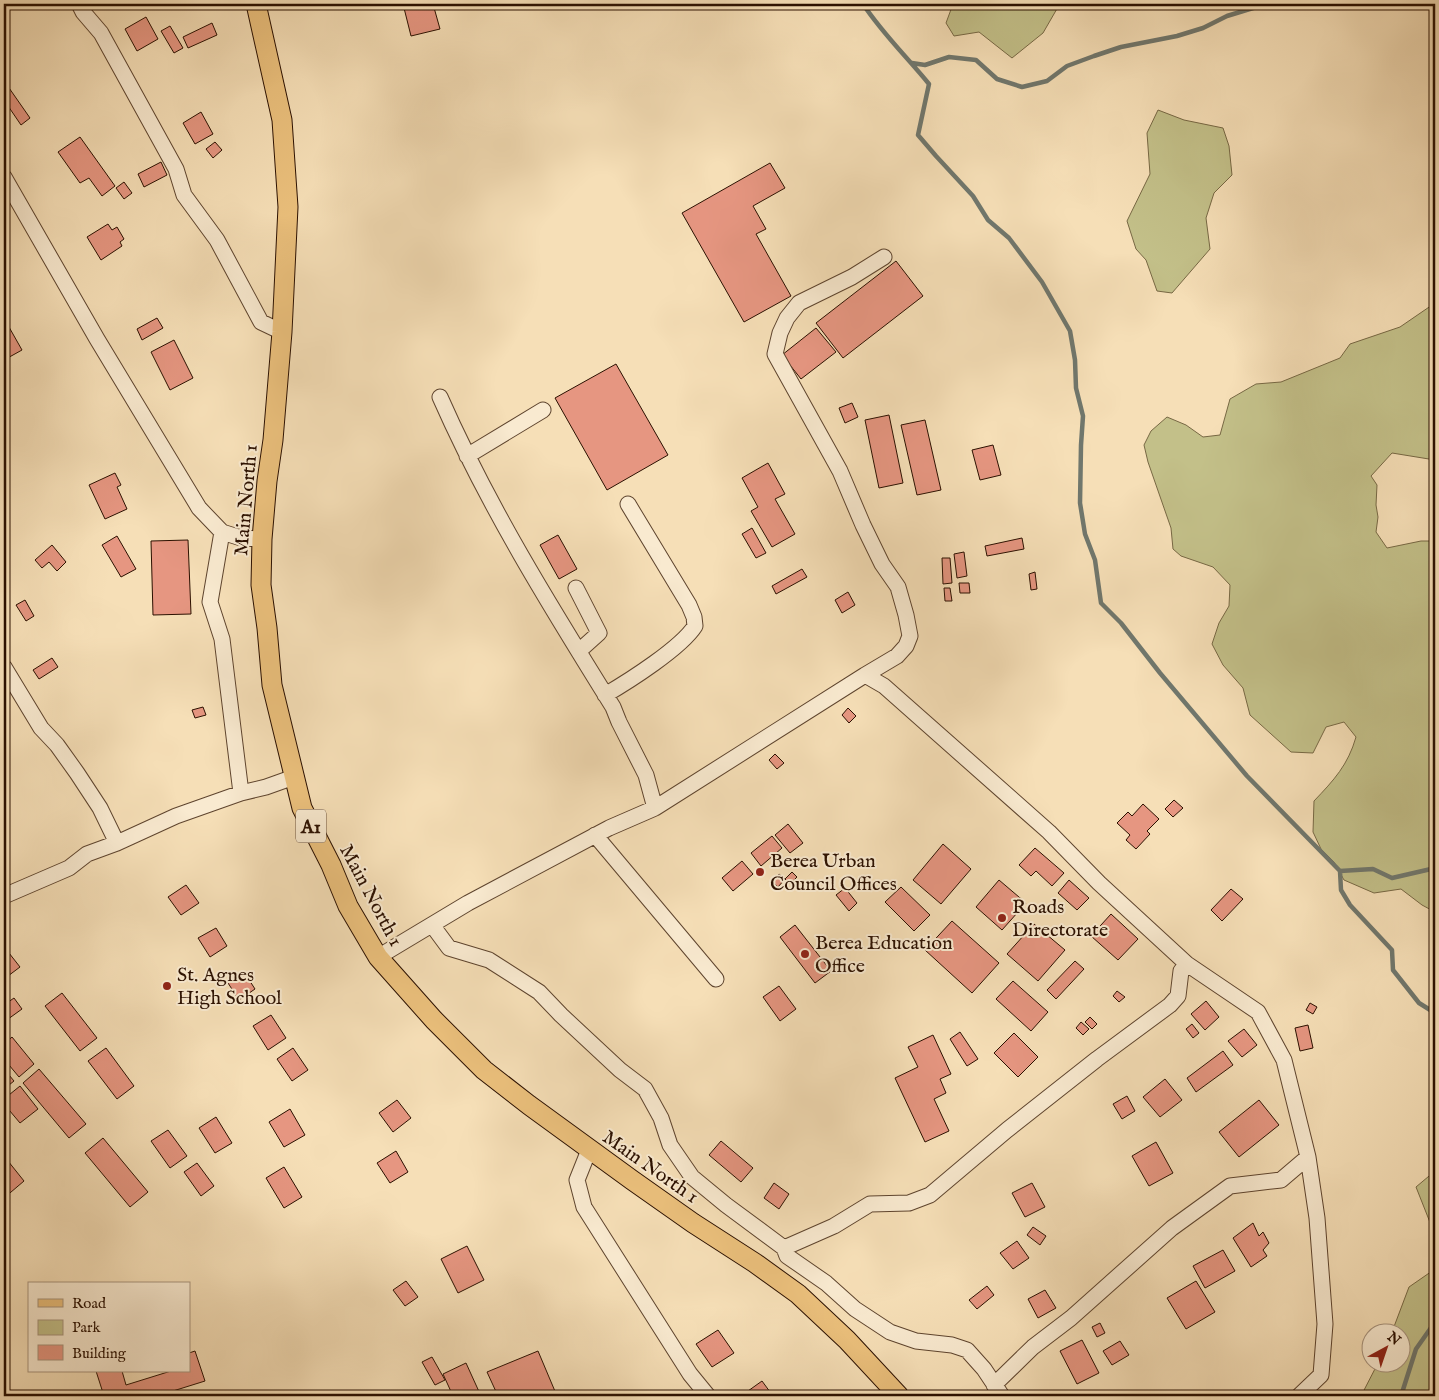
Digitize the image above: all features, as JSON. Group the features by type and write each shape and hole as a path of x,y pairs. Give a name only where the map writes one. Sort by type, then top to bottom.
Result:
{"main road":[{"name":"Main North 1","path":"256,4 282,120 288,207 282,332 262,539 261,585 272,685 302,808 331,865 348,906 378,957 434,1020 484,1070 589,1150 798,1294 847,1340 899,1396"}],"street":[{"path":"79,4 83,12 101,33 176,170 184,195 217,240 261,322 282,332"},
{"path":"4,177 97,339 199,508 222,532 241,538 262,539"},
{"path":"378,957 468,903 595,835 655,808 898,656 906,646 910,636 898,587 882,564 863,526 840,471 774,354 787,318 799,303 852,277 884,257"},
{"path":"440,397 467,456 506,531 605,695 646,775 655,808"},
{"path":"467,456 543,410"},
{"path":"605,695 654,663 690,634 695,626 694,617 689,605 628,504"},
{"path":"222,532 210,602 222,639 242,793"},
{"path":"576,588 599,633 578,650"},
{"path":"4,667 41,728 72,766 96,801 117,843"},
{"path":"865,675 884,686 904,703 1049,832 1099,883 1186,964 1258,1012 1284,1060 1308,1157 1318,1218 1325,1324 1322,1375 1300,1396"},
{"path":"4,896 69,868 87,854 117,843 176,816 294,776"},
{"path":"595,835 716,979"},
{"path":"432,925 449,948 489,960 539,992 561,1016 607,1058 645,1089 661,1118 670,1145 692,1177 784,1248 788,1256 826,1283 855,1309 890,1332 916,1341 952,1345 967,1350 984,1369 998,1390 1033,1347 1072,1318 1172,1228 1230,1186 1281,1180 1308,1157"},
{"path":"784,1248 834,1226 870,1204 909,1203 930,1195 1014,1124 1098,1058 1170,1005 1178,996 1181,971 1186,964"},
{"path":"589,1150 577,1180 584,1207 690,1374 708,1396"}],"green space":[{"path":"953,4 1057,4 1058,7 1043,33 1012,58 979,32 954,36 946,23"},
{"path":"1158,110 1184,120 1223,128 1229,146 1232,175 1214,193 1206,218 1210,249 1172,293 1157,291 1146,260 1136,249 1127,221 1150,174 1147,133"},
{"path":"1435,303 1435,460 1392,453 1371,476 1377,485 1376,505 1378,517 1376,532 1387,548 1421,541 1435,541 1435,912 1401,889 1374,893 1344,880 1334,862 1321,849 1313,832 1314,801 1340,772 1349,756 1356,737 1344,722 1326,727 1313,753 1291,752 1250,715 1243,688 1223,665 1212,644 1219,623 1229,606 1230,585 1213,567 1181,556 1173,549 1171,528 1144,445 1151,431 1167,417 1186,425 1203,437 1220,435 1230,399 1256,384 1281,382 1340,358 1350,344 1400,327"},
{"path":"1435,1171 1435,1235 1416,1187"},
{"path":"1435,1269 1435,1396 1361,1396 1373,1372 1412,1372 1412,1322 1396,1322 1409,1287"}],"building":[{"path":"403,4 433,4 440,29 411,36"},
{"path":"146,17 158,39 137,51 125,29"},
{"path":"212,23 217,35 188,48 183,37"},
{"path":"170,26 183,48 174,53 161,31"},
{"path":"7,85 30,118 21,125 4,100 4,87"},
{"path":"201,112 213,134 195,144 183,123"},
{"path":"80,137 115,186 102,196 89,178 80,183 58,152"},
{"path":"215,142 222,150 213,158 206,149"},
{"path":"161,162 167,175 144,187 138,174"},
{"path":"770,163 785,188 753,206 766,229 756,234 791,296 744,322 682,213"},
{"path":"124,182 132,193 124,199 116,188"},
{"path":"108,224 112,230 117,227 124,239 120,242 122,246 101,260 87,237"},
{"path":"896,261 923,296 843,358 816,323"},
{"path":"157,318 163,328 142,340 137,329"},
{"path":"4,321 22,350 4,360"},
{"path":"816,328 836,352 801,379 782,355"},
{"path":"174,340 193,378 170,390 151,352"},
{"path":"616,364 668,455 607,490 555,398"},
{"path":"852,403 858,417 845,423 839,408"},
{"path":"889,415 903,483 879,488 865,420"},
{"path":"925,420 941,490 917,495 901,425"},
{"path":"993,445 1001,475 980,480 972,450"},
{"path":"768,463 785,494 775,499 795,534 772,547 751,511 758,507 742,478"},
{"path":"115,473 121,485 117,487 127,509 105,519 89,485"},
{"path":"752,528 766,553 756,558 742,534"},
{"path":"558,535 577,569 559,579 540,545"},
{"path":"117,536 136,569 121,577 102,545"},
{"path":"1022,538 1024,549 987,556 985,546"},
{"path":"188,540 191,614 153,615 151,541"},
{"path":"52,545 66,562 57,571 49,562 42,568 35,560"},
{"path":"964,552 967,576 957,578 954,554"},
{"path":"942,558 950,558 952,583 943,584"},
{"path":"802,569 807,577 776,594 772,586"},
{"path":"1035,572 1037,589 1031,590 1029,574"},
{"path":"959,583 969,583 970,593 960,593"},
{"path":"944,588 950,588 952,601 945,601"},
{"path":"848,592 855,605 842,613 835,600"},
{"path":"25,600 34,616 26,621 16,605"},
{"path":"52,658 58,667 39,679 33,670"},
{"path":"203,707 206,715 195,718 192,710"},
{"path":"848,708 856,716 849,723 842,715"},
{"path":"775,754 784,763 777,769 769,760"},
{"path":"1174,800 1183,808 1173,817 1165,809"},
{"path":"1143,804 1159,819 1147,831 1150,834 1136,849 1126,840 1130,835 1117,823 1128,812 1132,816"},
{"path":"788,824 803,843 790,853 775,835"},
{"path":"772,836 782,848 761,866 751,853"},
{"path":"943,844 971,869 941,904 913,880"},
{"path":"1035,848 1064,873 1052,886 1036,871 1031,876 1019,865"},
{"path":"742,861 753,874 733,891 722,878"},
{"path":"792,872 797,877 790,884 785,879"},
{"path":"779,874 785,879 778,887 772,882"},
{"path":"999,880 1026,903 1002,930 976,907"},
{"path":"1069,880 1089,898 1077,910 1058,893"},
{"path":"186,885 199,903 181,915 168,897"},
{"path":"901,887 930,915 914,931 885,902"},
{"path":"845,888 857,903 849,911 836,895"},
{"path":"1231,889 1243,899 1222,921 1211,910"},
{"path":"1111,914 1138,939 1118,960 1091,936"},
{"path":"952,921 999,963 972,993 925,950"},
{"path":"1034,924 1065,950 1038,981 1007,954"},
{"name":"Berea Education Office","path":"795,925 831,971 815,983 780,937"},
{"path":"216,928 227,946 210,957 198,938"},
{"path":"9,953 20,967 4,979 4,956"},
{"path":"1075,961 1084,969 1056,999 1047,990"},
{"path":"244,972 255,989 239,1000 228,983"},
{"path":"1013,981 1048,1012 1031,1031 996,999"},
{"path":"779,986 796,1009 780,1021 763,997"},
{"path":"1117,991 1125,997 1119,1002 1113,996"},
{"path":"62,993 97,1038 80,1051 45,1006"},
{"path":"14,998 22,1009 4,1022 4,1005"},
{"path":"1206,1001 1219,1017 1205,1030 1191,1014"},
{"path":"1310,1003 1317,1007 1313,1014 1306,1010"},
{"path":"271,1015 286,1038 268,1050 253,1026"},
{"path":"1090,1017 1097,1024 1092,1029 1085,1022"},
{"path":"1081,1022 1089,1029 1083,1035 1076,1028"},
{"path":"1192,1024 1199,1033 1193,1038 1186,1029"},
{"path":"1308,1025 1313,1048 1300,1051 1295,1028"},
{"path":"1244,1029 1257,1045 1242,1057 1228,1041"},
{"path":"960,1032 978,1059 967,1066 950,1039"},
{"path":"1014,1033 1038,1057 1018,1077 994,1053"},
{"path":"933,1035 951,1074 940,1079 946,1093 934,1099 949,1131 925,1142 895,1078 918,1067 908,1047"},
{"path":"12,1037 34,1064 19,1077 4,1059 4,1044"},
{"path":"106,1048 134,1086 117,1099 88,1061"},
{"path":"293,1048 308,1070 292,1081 277,1059"},
{"path":"1223,1051 1233,1065 1196,1092 1187,1078"},
{"path":"4,1069 14,1081 4,1089"},
{"path":"39,1069 86,1124 69,1138 23,1083"},
{"path":"1165,1079 1182,1100 1160,1117 1143,1097"},
{"path":"20,1086 38,1109 20,1123 4,1104 4,1099"},
{"path":"1127,1096 1135,1111 1122,1119 1113,1104"},
{"path":"397,1100 411,1118 393,1132 379,1113"},
{"path":"1259,1100 1279,1125 1239,1157 1219,1132"},
{"path":"290,1109 305,1135 284,1147 269,1122"},
{"path":"216,1117 232,1143 215,1153 199,1128"},
{"path":"168,1130 187,1156 170,1168 151,1141"},
{"path":"103,1138 148,1192 130,1207 85,1153"},
{"path":"721,1141 753,1168 741,1182 709,1155"},
{"path":"1156,1142 1173,1173 1149,1186 1132,1156"},
{"path":"396,1151 408,1172 390,1183 377,1163"},
{"path":"4,1156 24,1181 4,1198"},
{"path":"197,1163 214,1186 201,1196 184,1172"},
{"path":"284,1167 302,1197 284,1208 266,1178"},
{"path":"774,1183 789,1194 779,1209 764,1198"},
{"path":"1032,1183 1045,1207 1025,1217 1012,1193"},
{"path":"1253,1223 1259,1236 1263,1232 1269,1243 1263,1250 1267,1256 1251,1267 1233,1238"},
{"path":"1033,1227 1046,1236 1040,1245 1027,1235"},
{"path":"1017,1241 1029,1258 1013,1269 1000,1253"},
{"path":"467,1246 484,1280 458,1293 441,1259"},
{"path":"1223,1250 1235,1271 1205,1288 1193,1266"},
{"path":"406,1281 418,1297 405,1306 393,1290"},
{"path":"1196,1281 1215,1312 1186,1329 1167,1298"},
{"path":"987,1286 994,1295 977,1309 969,1300"},
{"path":"1045,1290 1056,1308 1038,1318 1028,1299"},
{"path":"1100,1323 1105,1333 1097,1337 1092,1327"},
{"path":"718,1330 734,1353 712,1367 696,1344"},
{"path":"1082,1340 1099,1373 1077,1384 1060,1351"},
{"path":"1120,1341 1129,1355 1112,1365 1103,1351"},
{"path":"195,1351 205,1381 157,1396 104,1396 96,1372 122,1372 126,1385 168,1372 190,1372 190,1353"},
{"path":"538,1351 557,1396 498,1396 487,1372"},
{"path":"432,1357 445,1380 435,1385 422,1362"},
{"path":"466,1363 481,1396 453,1396 443,1374"},
{"path":"762,1381 773,1396 741,1396"}],"waterway":[{"path":"863,4 886,35 929,84 918,135 973,196 988,220 1009,238 1042,282 1070,331 1075,360 1076,388 1083,416 1080,503 1085,534 1095,560 1101,603 1121,623 1160,673 1247,776 1340,871 1373,869 1392,878 1431,869 1435,871"},
{"path":"912,63 925,65 949,57 976,60 997,79 1022,87 1047,81 1067,66 1094,56 1121,47 1177,36 1203,28 1227,16 1266,4"},
{"path":"1340,871 1341,890 1350,905 1392,950 1393,970 1419,1003 1435,1013"},
{"path":"1401,1396 1416,1349 1435,1322"}],"place":[{"name":"Berea Urban Council Offices","path":"760,872"},
{"name":"Roads Directorate","path":"1002,918"},
{"name":"Berea Education Office","path":"805,954"},
{"name":"St. Agnes High School","path":"167,986"}]}
